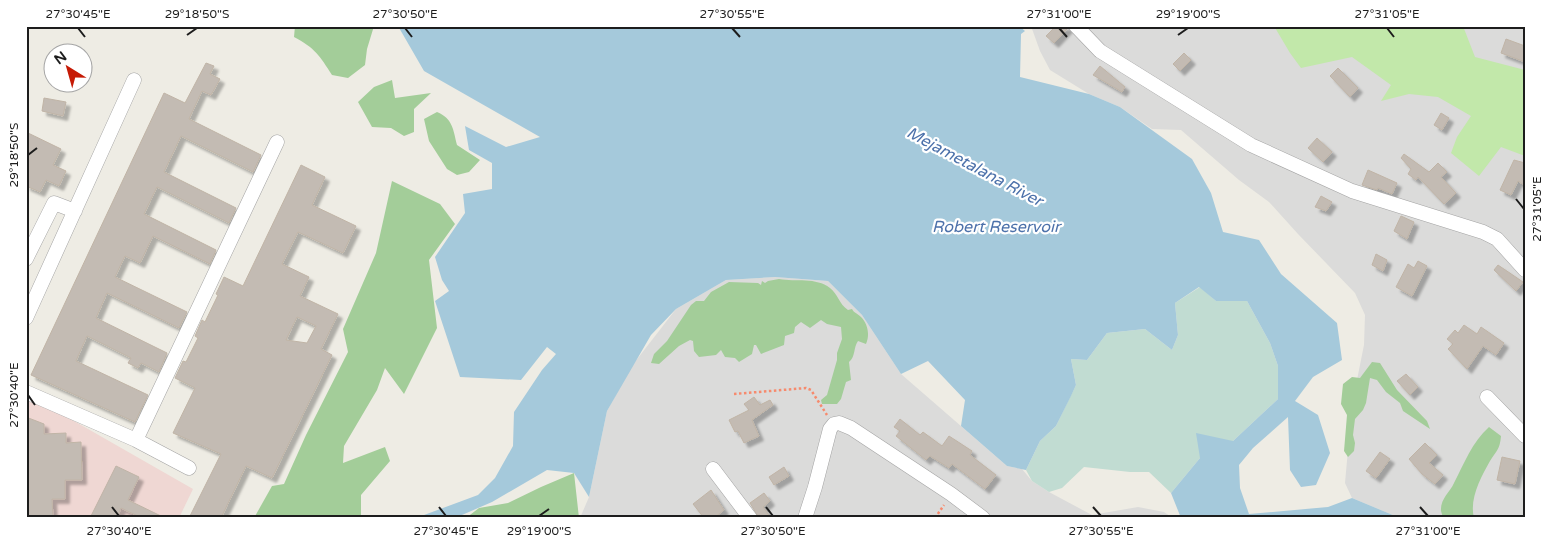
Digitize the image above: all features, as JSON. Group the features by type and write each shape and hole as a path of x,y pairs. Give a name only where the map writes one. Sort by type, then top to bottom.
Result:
{"street":[{"path":"1076,26 1100,51 1251,145 1352,191 1483,232 1497,239 1525,270"},
{"path":"26,318 134,80"},
{"path":"136,440 277,142"},
{"path":"26,259 54,202 75,211"},
{"path":"26,392 136,440 189,468"},
{"path":"1487,397 1525,436"},
{"path":"805,518 830,429 834,424 839,423 851,428 951,494 983,518"},
{"path":"713,469 750,518"}],"path":[{"path":"734,394 806,388 811,390 822,410 834,424"},
{"path":"935,518 951,494"}],"shaded area":[{"path":"1031,26 1525,26 1525,518 1400,518 1352,498 1345,483 1352,405 1364,345 1365,315 1355,293 1269,202 1239,180 1181,130 1152,129 1120,107 1089,94 1050,70 1040,51"},
{"path":"775,277 828,281 862,315 901,374 1007,466 1022,469 1032,481 1049,492 1092,515 1138,507 1164,512 1173,518 580,518 589,497 607,411 631,367 676,309 726,280"},
{"path":"1200,287 1216,301 1247,301 1270,343 1278,366 1278,399 1233,441 1200,458 1171,493 1149,472 1084,467 1062,488 1049,492 1032,481 1026,470 1040,441 1056,426 1076,385 1071,359 1087,360 1107,333 1145,329 1172,350 1178,335 1175,303"},
{"path":"26,396 39,401 193,489 179,518 26,518"}],"green space":[{"path":"295,26 374,26 367,49 365,65 348,78 332,75 316,53 294,37"},
{"path":"1274,26 1463,26 1475,57 1525,70 1525,156 1501,147 1479,176 1451,153 1457,137 1471,116 1438,97 1409,94 1381,101 1391,85 1352,57 1301,68"},
{"path":"392,80 395,98 431,93 414,109 414,132 404,136 391,128 372,127 358,102 374,87"},
{"path":"437,112 449,121 457,145 480,160 469,172 457,175 447,169 429,141 424,119"},
{"path":"392,181 440,204 455,224 429,260 437,328 404,394 385,368 377,390 344,446 343,463 385,447 390,461 361,495 361,518 254,518 272,486 284,484 306,435 348,352 343,329 376,253"},
{"path":"779,279 819,282 833,290 845,308 848,310 852,309 867,326 866,344 858,341 856,344 853,357 849,362 851,380 846,382 841,399 837,404 822,404 821,400 827,395 837,360 837,353 842,339 841,327 827,324 821,320 810,328 801,322 795,327 794,333 785,336 784,345 761,354 756,345 754,345 752,354 739,362 735,358 725,357 721,350 716,355 699,357 694,351 693,341 690,340 679,346 659,364 651,363 654,354 667,341 691,305 696,301 704,301 711,292 729,282 758,283 761,285 762,281 765,283"},
{"path":"1372,362 1380,363 1397,390 1427,421 1430,429 1403,411 1400,403 1386,392 1377,380 1370,378 1366,403 1355,419 1354,451 1348,457 1344,451 1347,415 1341,404 1343,384 1352,377 1360,378"},
{"path":"1489,427 1501,436 1501,440 1474,496 1474,518 1443,518 1441,507 1444,499 1473,446"},
{"path":"574,473 579,518 466,518 479,508 508,503"}],"water":[{"name":"Robert Reservoir","path":"398,26 1019,26 1025,31 1021,34 1020,77 1089,94 1120,107 1192,159 1211,193 1223,232 1259,240 1281,274 1337,323 1342,360 1313,377 1295,401 1318,415 1330,453 1316,485 1301,487 1290,470 1288,417 1253,448 1239,465 1240,488 1249,514 1328,507 1352,498 1400,518 1181,518 1171,493 1200,458 1196,433 1233,441 1278,399 1278,366 1270,343 1247,301 1216,301 1199,287 1175,303 1178,335 1172,350 1145,329 1107,333 1087,360 1071,359 1076,385 1056,426 1040,441 1026,470 1007,466 961,426 965,400 928,361 901,374 862,315 828,281 775,277 726,280 676,309 651,335 607,411 589,497 574,473 547,470 492,502 455,518 416,518 478,495 495,478 513,446 514,412 542,370 556,354 547,347 521,380 460,377 435,301 449,291 442,280 435,257 465,213 463,194 492,189 492,163 469,150 465,126 506,147 540,137 424,71"}],"building":[{"path":"1056,26 1067,26 1068,28 1054,43 1046,36"},
{"path":"1506,39 1525,46 1525,62 1501,53"},
{"path":"1184,53 1191,60 1180,71 1173,64"},
{"path":"206,63 214,66 210,74 220,79 211,95 202,91 189,119 261,155 253,172 181,136 164,172 236,208 229,223 157,187 144,214 216,250 210,264 153,236 140,263 125,256 115,277 187,312 179,328 107,293 96,318 167,353 159,372 141,363 138,368 128,363 131,358 87,336 76,361 148,395 135,422 31,375 164,93 185,103"},
{"path":"1100,66 1125,87 1122,92 1093,75"},
{"path":"1338,68 1358,88 1350,97 1330,76"},
{"path":"44,98 66,102 63,116 42,111"},
{"path":"1441,113 1449,118 1442,130 1434,125"},
{"path":"26,132 61,149 53,165 66,171 59,186 46,180 40,192 26,186"},
{"path":"1317,138 1332,152 1323,162 1308,148"},
{"path":"1404,154 1429,172 1438,163 1447,172 1441,177 1456,193 1444,204 1418,177 1416,180 1408,174 1411,169 1401,158"},
{"path":"1514,160 1525,163 1525,186 1518,181 1511,195 1500,190"},
{"path":"301,165 325,177 312,205 356,226 343,253 298,232 282,264 309,277 300,296 338,314 321,349 332,355 272,478 246,466 221,518 189,518 221,454 173,433 195,388 175,378 183,361 186,362 198,338 195,336 202,320 205,322 224,277 243,286","holes":["297,317 316,326 307,343 286,340"]},
{"path":"1368,170 1397,183 1392,194 1378,188 1377,190 1362,185"},
{"path":"1321,196 1332,202 1326,211 1315,207"},
{"path":"1401,216 1414,222 1407,239 1394,231"},
{"path":"1376,254 1387,260 1383,271 1372,265"},
{"path":"1418,261 1427,266 1412,296 1396,287 1408,264 1414,268"},
{"path":"1498,265 1523,282 1516,291 1494,270"},
{"path":"1464,325 1477,334 1481,327 1504,343 1496,355 1483,346 1467,369 1448,349 1453,344 1447,339 1455,330 1458,333"},
{"path":"1406,374 1418,387 1410,395 1397,381"},
{"path":"754,397 760,405 770,400 773,405 752,420 759,436 744,443 738,431 735,432 729,420 749,410 744,404"},
{"path":"26,417 44,424 44,434 66,433 66,443 81,442 82,480 65,480 65,499 52,499 53,518 26,518"},
{"path":"900,419 920,435 923,432 942,446 949,436 972,451 970,455 996,475 985,489 952,464 949,468 930,456 926,460 896,436 900,431 894,427"},
{"path":"1425,443 1437,455 1429,463 1443,475 1435,484 1422,474 1409,459"},
{"path":"1380,452 1390,459 1376,478 1366,471"},
{"path":"1502,457 1520,461 1515,484 1497,480"},
{"path":"116,466 139,477 128,500 165,518 142,518 121,508 117,518 90,518"},
{"path":"784,467 789,476 774,485 769,477"},
{"path":"711,490 724,510 714,518 704,518 693,504"},
{"path":"764,493 770,501 763,507 771,518 759,518 750,503"}],"water label":[{"name":"Mejametalana River","path":"975,166"}]}
